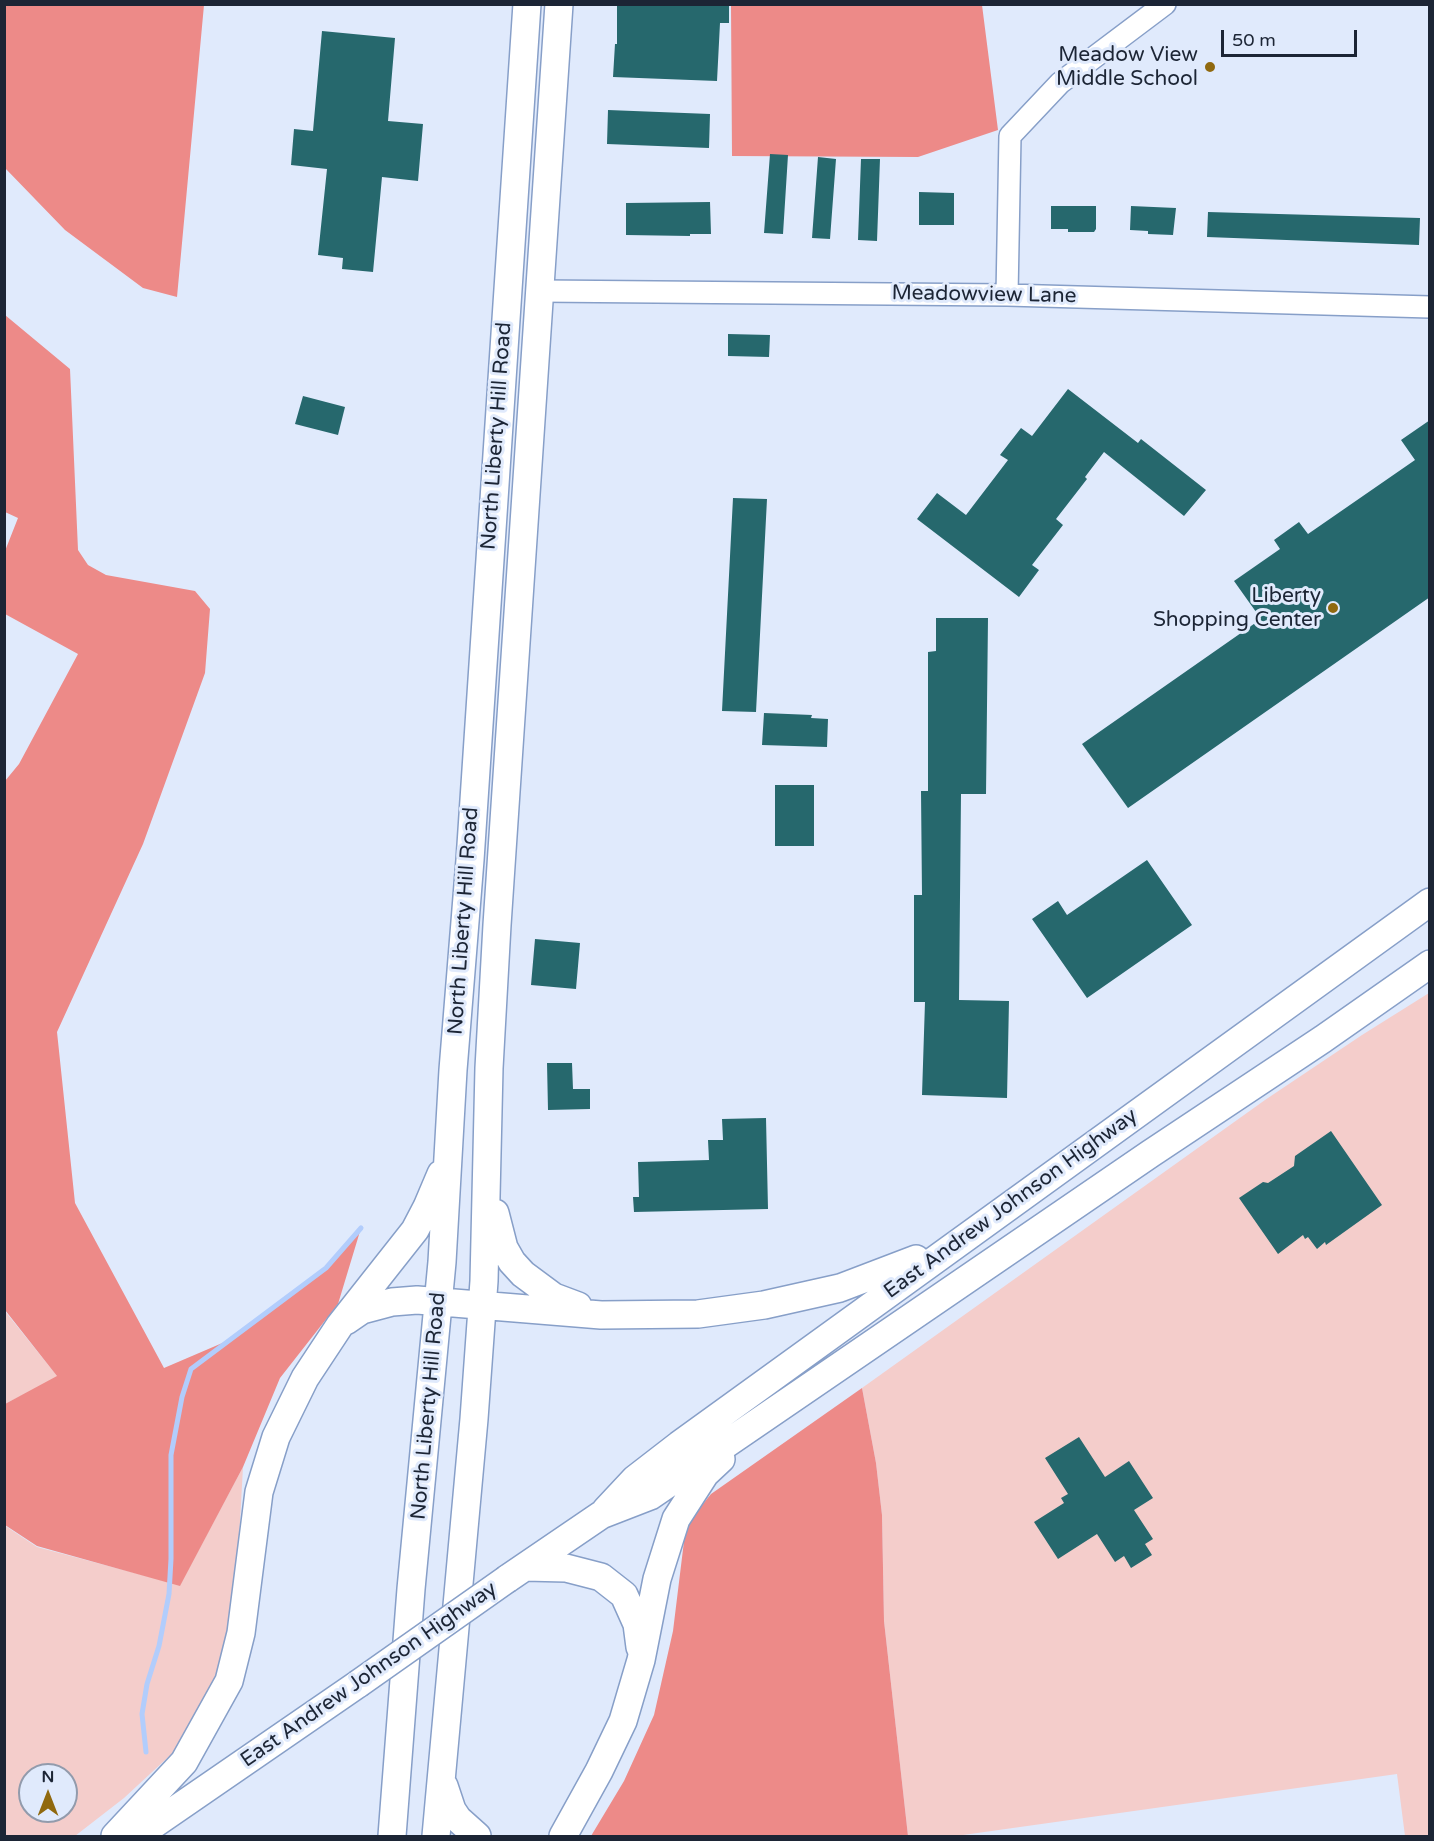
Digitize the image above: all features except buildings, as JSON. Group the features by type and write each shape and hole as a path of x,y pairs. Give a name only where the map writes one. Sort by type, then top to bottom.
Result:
{"main road":[{"name":"North Liberty Hill Road","path":"392,1836 412,1577 439,1301 527,4"},
{"name":"North Liberty Hill Road","path":"436,1836 482,1305 488,1172 489,1068 497,925 559,4"},
{"path":"507,291 539,291"},
{"name":"East Andrew Johnson Highway","path":"137,1836 601,1515 635,1479 652,1465 1430,902"},
{"name":"East Andrew Johnson Highway","path":"601,1515 650,1496 1430,964"},
{"path":"1126,1120 1150,1154"},
{"path":"114,1836 184,1762 229,1681 243,1621 259,1492 276,1437 304,1378 340,1325 415,1230 428,1207 448,1156"},
{"path":"488,1172 497,1224 504,1248 512,1262 523,1274 554,1297 601,1315"},
{"path":"340,1325 362,1310 392,1302 417,1300 601,1315 698,1314 764,1305 840,1288 903,1265 971,1232"},
{"path":"561,1834 623,1721 641,1660 657,1579 676,1519 705,1474 761,1420"},
{"path":"516,1573 566,1568 601,1577 624,1595 637,1624 641,1660"},
{"path":"442,1775 452,1810 458,1819 477,1836"}],"street":[{"path":"1006,295 1010,136 1060,83 1166,4"},
{"name":"Meadowview Lane","path":"539,291 1006,295 1430,307"}],"shaded area":[{"path":"4,5 204,5 177,297 143,288 65,230 5,168"},
{"path":"731,5 982,5 998,130 918,157 732,156"},
{"path":"5,315 70,369 78,550 88,565 106,575 195,591 210,609 205,673 143,844 57,1032 75,1203 164,1368 234,1338 326,1268 361,1228 338,1304 280,1378 243,1467 180,1586 37,1546 5,1525 5,1404 57,1376 5,1310 5,781 19,764 78,654 5,614 5,551 18,518 5,512"},
{"path":"1429,993 1429,1836 1405,1836 1397,1774 956,1836 908,1836 884,1621 882,1515 876,1463 862,1388 1265,1100"},
{"path":"4,1310 58,1377 5,1404 4,1404"},
{"path":"862,1388 876,1463 882,1515 884,1621 908,1836 591,1836 624,1781 654,1715 673,1631 686,1525 711,1494"},
{"path":"243,1467 237,1577 226,1643 213,1688 177,1749 124,1798 75,1836 5,1836 4,1525 37,1547 180,1585"}],"waterway":[{"path":"146,1752 142,1714 169,1594 171,1455 182,1397 191,1369 326,1268 361,1228"}],"place":[{"name":"Meadow View Middle School","path":"1210,67"},
{"name":"Liberty Shopping Center","path":"1333,608"}]}
